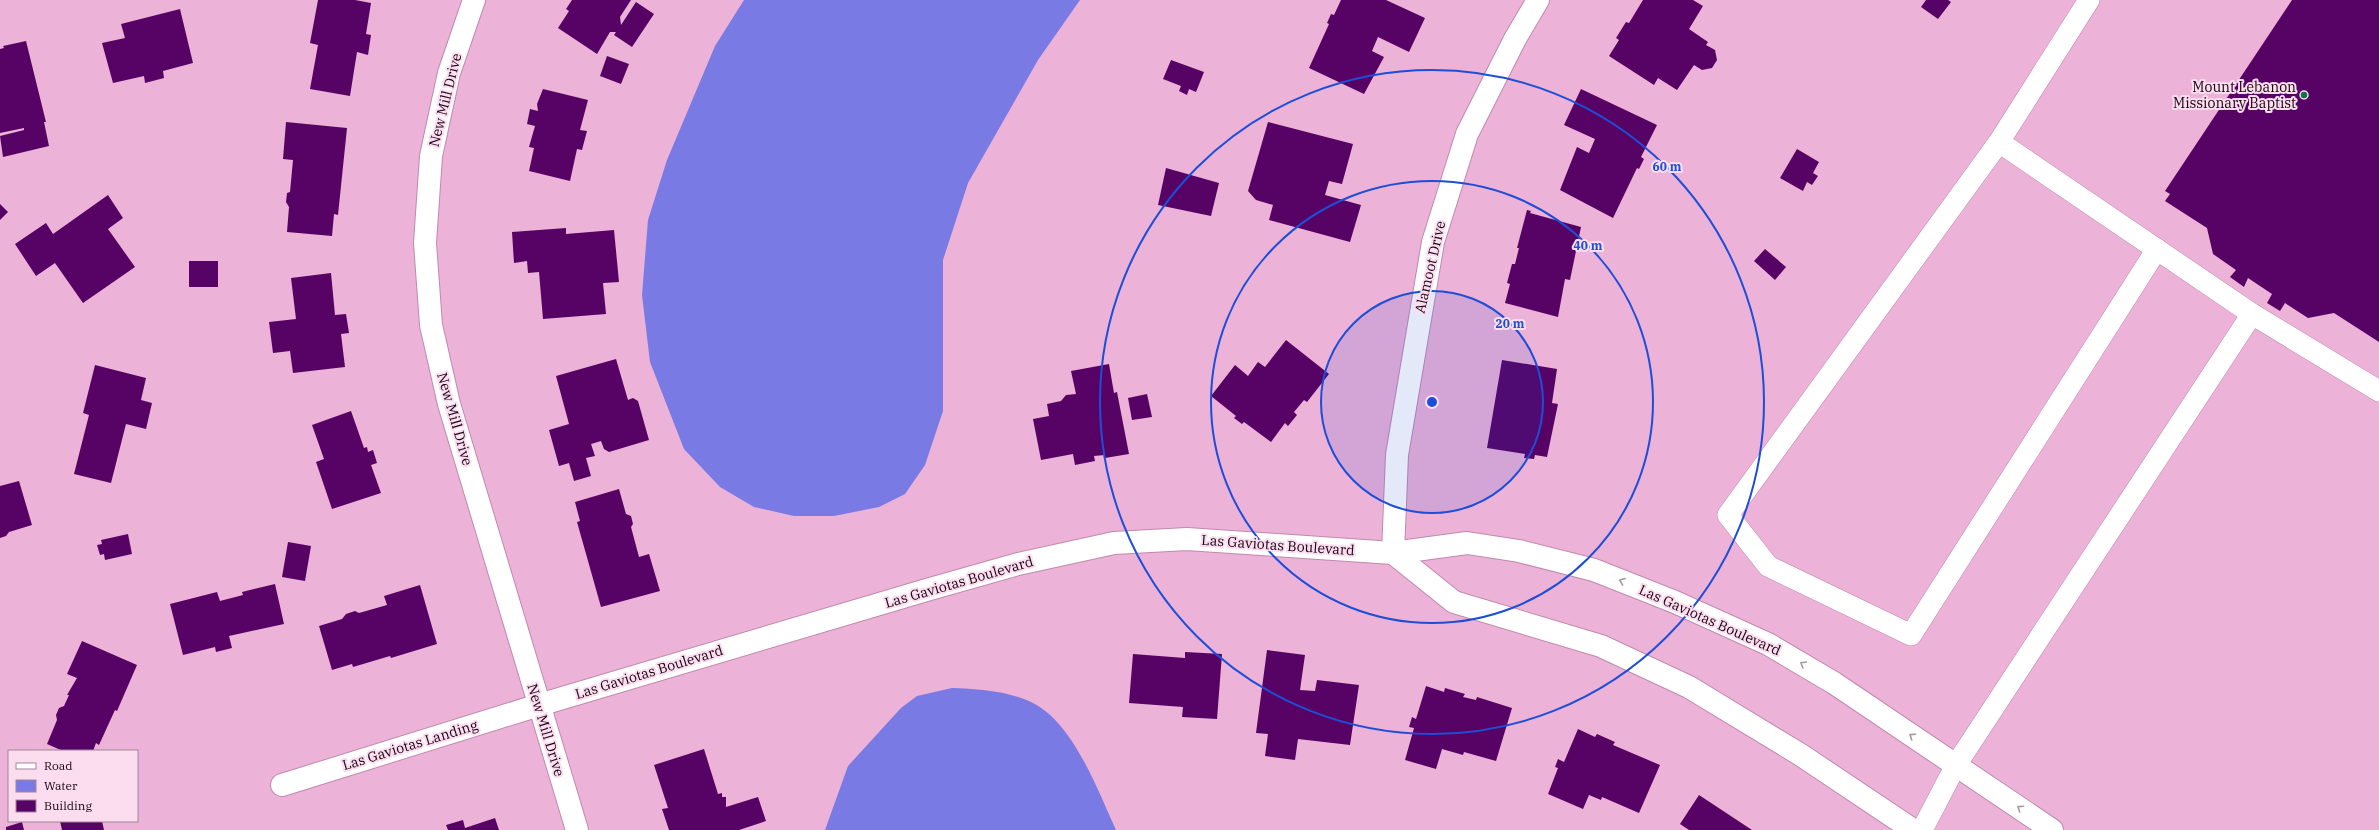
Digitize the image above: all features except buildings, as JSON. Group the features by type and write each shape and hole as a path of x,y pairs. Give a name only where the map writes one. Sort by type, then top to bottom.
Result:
{"street":[{"name":"New Mill Drive","path":"474,0 449,73 431,156 425,243 431,325 449,404 538,705 577,830"},
{"name":"Alamoot Drive","path":"1393,553 1397,455 1433,242 1467,134 1515,39 1538,0"},
{"name":"Las Gaviotas Boulevard","path":"538,705 1018,564 1114,543 1187,539 1393,553 1467,543 1519,551 1594,570 1675,602 1768,644 1834,683 2052,830"},
{"path":"1393,553 1454,602 1602,646 1689,687 1801,755 1912,830"},
{"name":"Las Gaviotas Landing","path":"282,785 538,705"}],"lane":[{"path":"2089,0 2000,142 1728,515 1768,566 1911,635 2157,249"},
{"path":"2000,142 2252,314 2379,391"},
{"path":"1922,830 1956,765 2252,314"}],"water":[{"path":"744,0 1080,0 1038,60 968,183 943,260 943,411 925,465 905,494 879,507 834,516 794,516 754,507 720,487 684,449 650,362 642,295 648,220 667,160 715,46"},
{"path":"952,688 1004,693 1033,703 1048,713 1061,726 1073,742 1093,778 1116,830 825,830 848,766 901,708 917,696"}],"place":[{"name":"Mount Lebanon Missionary Baptist","path":"2304,95"}]}
